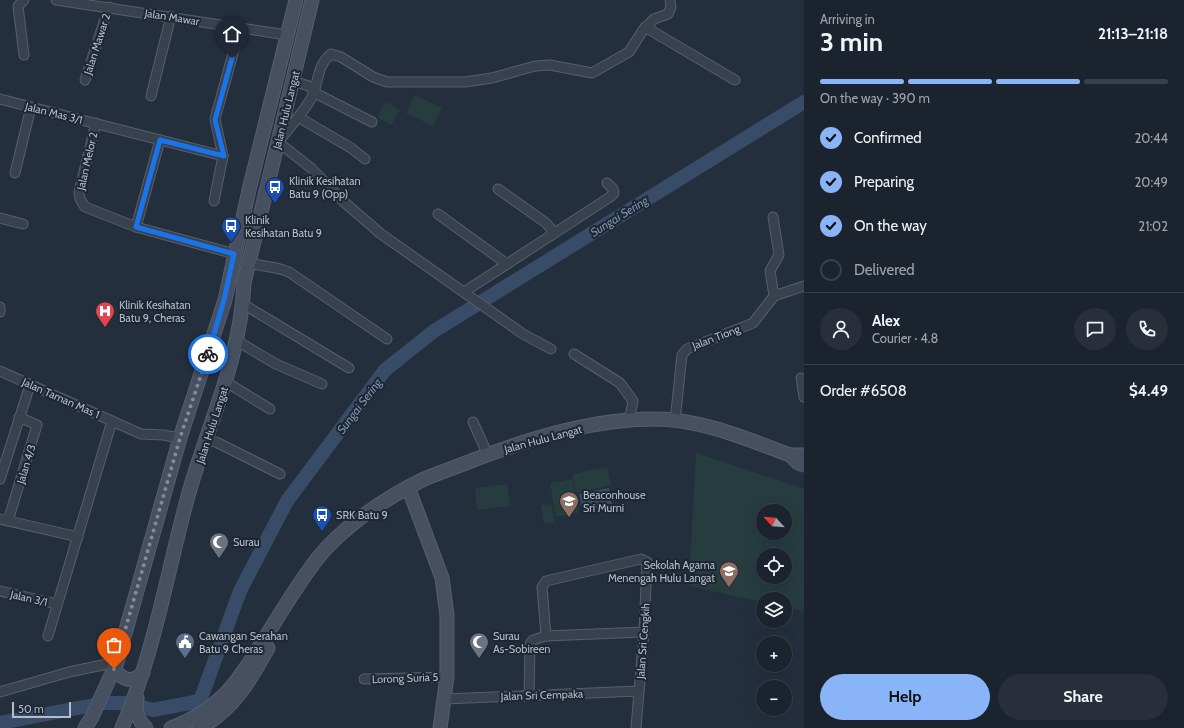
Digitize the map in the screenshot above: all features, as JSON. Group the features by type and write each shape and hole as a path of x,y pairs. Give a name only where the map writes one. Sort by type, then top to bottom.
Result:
{"main road":[{"name":"Jalan Hulu Langat","path":"84,728 94,723 107,684 115,666 180,438 224,300 296,0"},
{"name":"Jalan Hulu Langat","path":"123,726 139,687 188,495 226,382 237,341 243,304 244,283 312,0"},
{"name":"Jalan Hulu Langat","path":"171,728 186,722 224,696 241,676 316,560 340,534 365,515 425,479 488,455 550,434 629,421 654,419 675,421 727,432 790,455 804,455"},
{"name":"Jalan Hulu Langat","path":"790,455 798,463 804,465"},
{"path":"408,488 442,578 447,615 447,677 440,728"},
{"name":"Jalan Hulu Langat","path":"199,728 224,710 249,682 307,574"},
{"path":"115,666 119,676 129,680 134,680 139,687 136,712 143,725"}],"street":[{"path":"24,0 18,6 24,55"},
{"name":"Jalan Mawar","path":"56,0 172,16 287,35"},
{"path":"551,349 523,334 381,234 344,202 310,168 278,142 298,117 314,90 323,60 331,54 341,56 373,76 387,82 465,82 492,78 535,66 550,65 592,73 628,52 645,27 654,19 668,14 671,7 670,0"},
{"name":"Jalan Mawar 2","path":"86,80 109,7"},
{"path":"150,96 172,16"},
{"path":"645,27 735,80"},
{"path":"214,201 224,156 215,120 240,28"},
{"path":"293,81 314,90 372,122"},
{"name":"Jalan Mas 3/1","path":"0,99 224,156"},
{"path":"15,173 31,107"},
{"path":"298,117 351,148 364,159"},
{"name":"Jalan Melor 2","path":"96,124 78,192 84,207 136,227 234,254"},
{"path":"136,227 160,140"},
{"path":"466,294 508,264 610,197 614,193 613,189 606,183"},
{"path":"498,189 546,223 551,229 552,235"},
{"path":"438,214 508,264"},
{"path":"773,217 779,255 770,271 774,296 804,286"},
{"path":"0,218 23,224"},
{"path":"249,263 265,268 280,268 289,272 387,339"},
{"name":"Jalan Tiong","path":"675,421 682,355 687,349 753,323 774,296"},
{"path":"243,304 349,368"},
{"path":"0,307 0,312"},
{"path":"237,341 276,364 322,384"},
{"path":"574,354 620,383 633,401 629,421"},
{"name":"Jalan Taman Mas 1","path":"0,371 141,434 163,435 180,438"},
{"path":"801,378 804,397"},
{"path":"226,382 270,409"},
{"name":"Jalan 4/3","path":"0,479 30,384"},
{"name":"Jalan 4/3","path":"4,520 37,424 20,417"},
{"path":"48,636 112,421"},
{"path":"473,422 488,455"},
{"path":"207,440 216,442 280,474"},
{"path":"0,445 9,448"},
{"path":"4,520 78,537"},
{"name":"Jalan Sri Cengkih","path":"546,636 542,587 546,581 641,559 647,562 644,632 636,728"},
{"name":"Jalan 3/1","path":"0,591 58,604"},
{"path":"530,695 530,644 533,640 546,636 644,632"},
{"path":"0,692 69,672 115,666"},
{"name":"Lorong Suria 5","path":"364,679 447,677"},
{"name":"Jalan Sri Cempaka","path":"445,699 639,691"}],"green space":[{"path":"415,95 442,108 433,126 406,113"},
{"path":"386,102 400,110 391,125 377,117"},
{"path":"696,453 804,489 804,612 792,609 792,592 756,592 756,600 689,586"},
{"path":"607,467 611,485 576,493 572,474"},
{"path":"572,479 579,512 556,517 550,483"},
{"path":"507,484 510,506 477,510 475,488"},
{"path":"552,504 554,522 544,524 541,505"}],"water":[{"path":"609,488 612,506 583,511 579,494"}],"waterway":[{"name":"Sungai Sering","path":"0,723 104,703 127,703 153,710 200,701 240,591 287,501 385,370 434,331 804,102"}],"way so far":[{"path":"114,669 180,438 208,354"}],"place":[{"name":"Klinik Kesihatan Batu 9 (Opp)","path":"275,204"},
{"name":"Klinik Kesihatan Batu 9","path":"231,243"},
{"name":"Klinik Kesihatan Batu 9, Cheras","path":"105,328"},
{"name":"Beaconhouse Sri Murni","path":"569,518"},
{"name":"SRK Batu 9","path":"322,532"},
{"name":"Surau","path":"219,559"},
{"name":"Sekolah Agama Menengah Hulu Langat","path":"729,588"},
{"name":"Cawangan Serahan Batu 9 Cheras","path":"185,659"},
{"name":"Surau As-Sobireen","path":"479,659"}],"route":[{"path":"208,354 224,300 234,254 136,227 160,140 224,156 215,120 232,58"}]}
